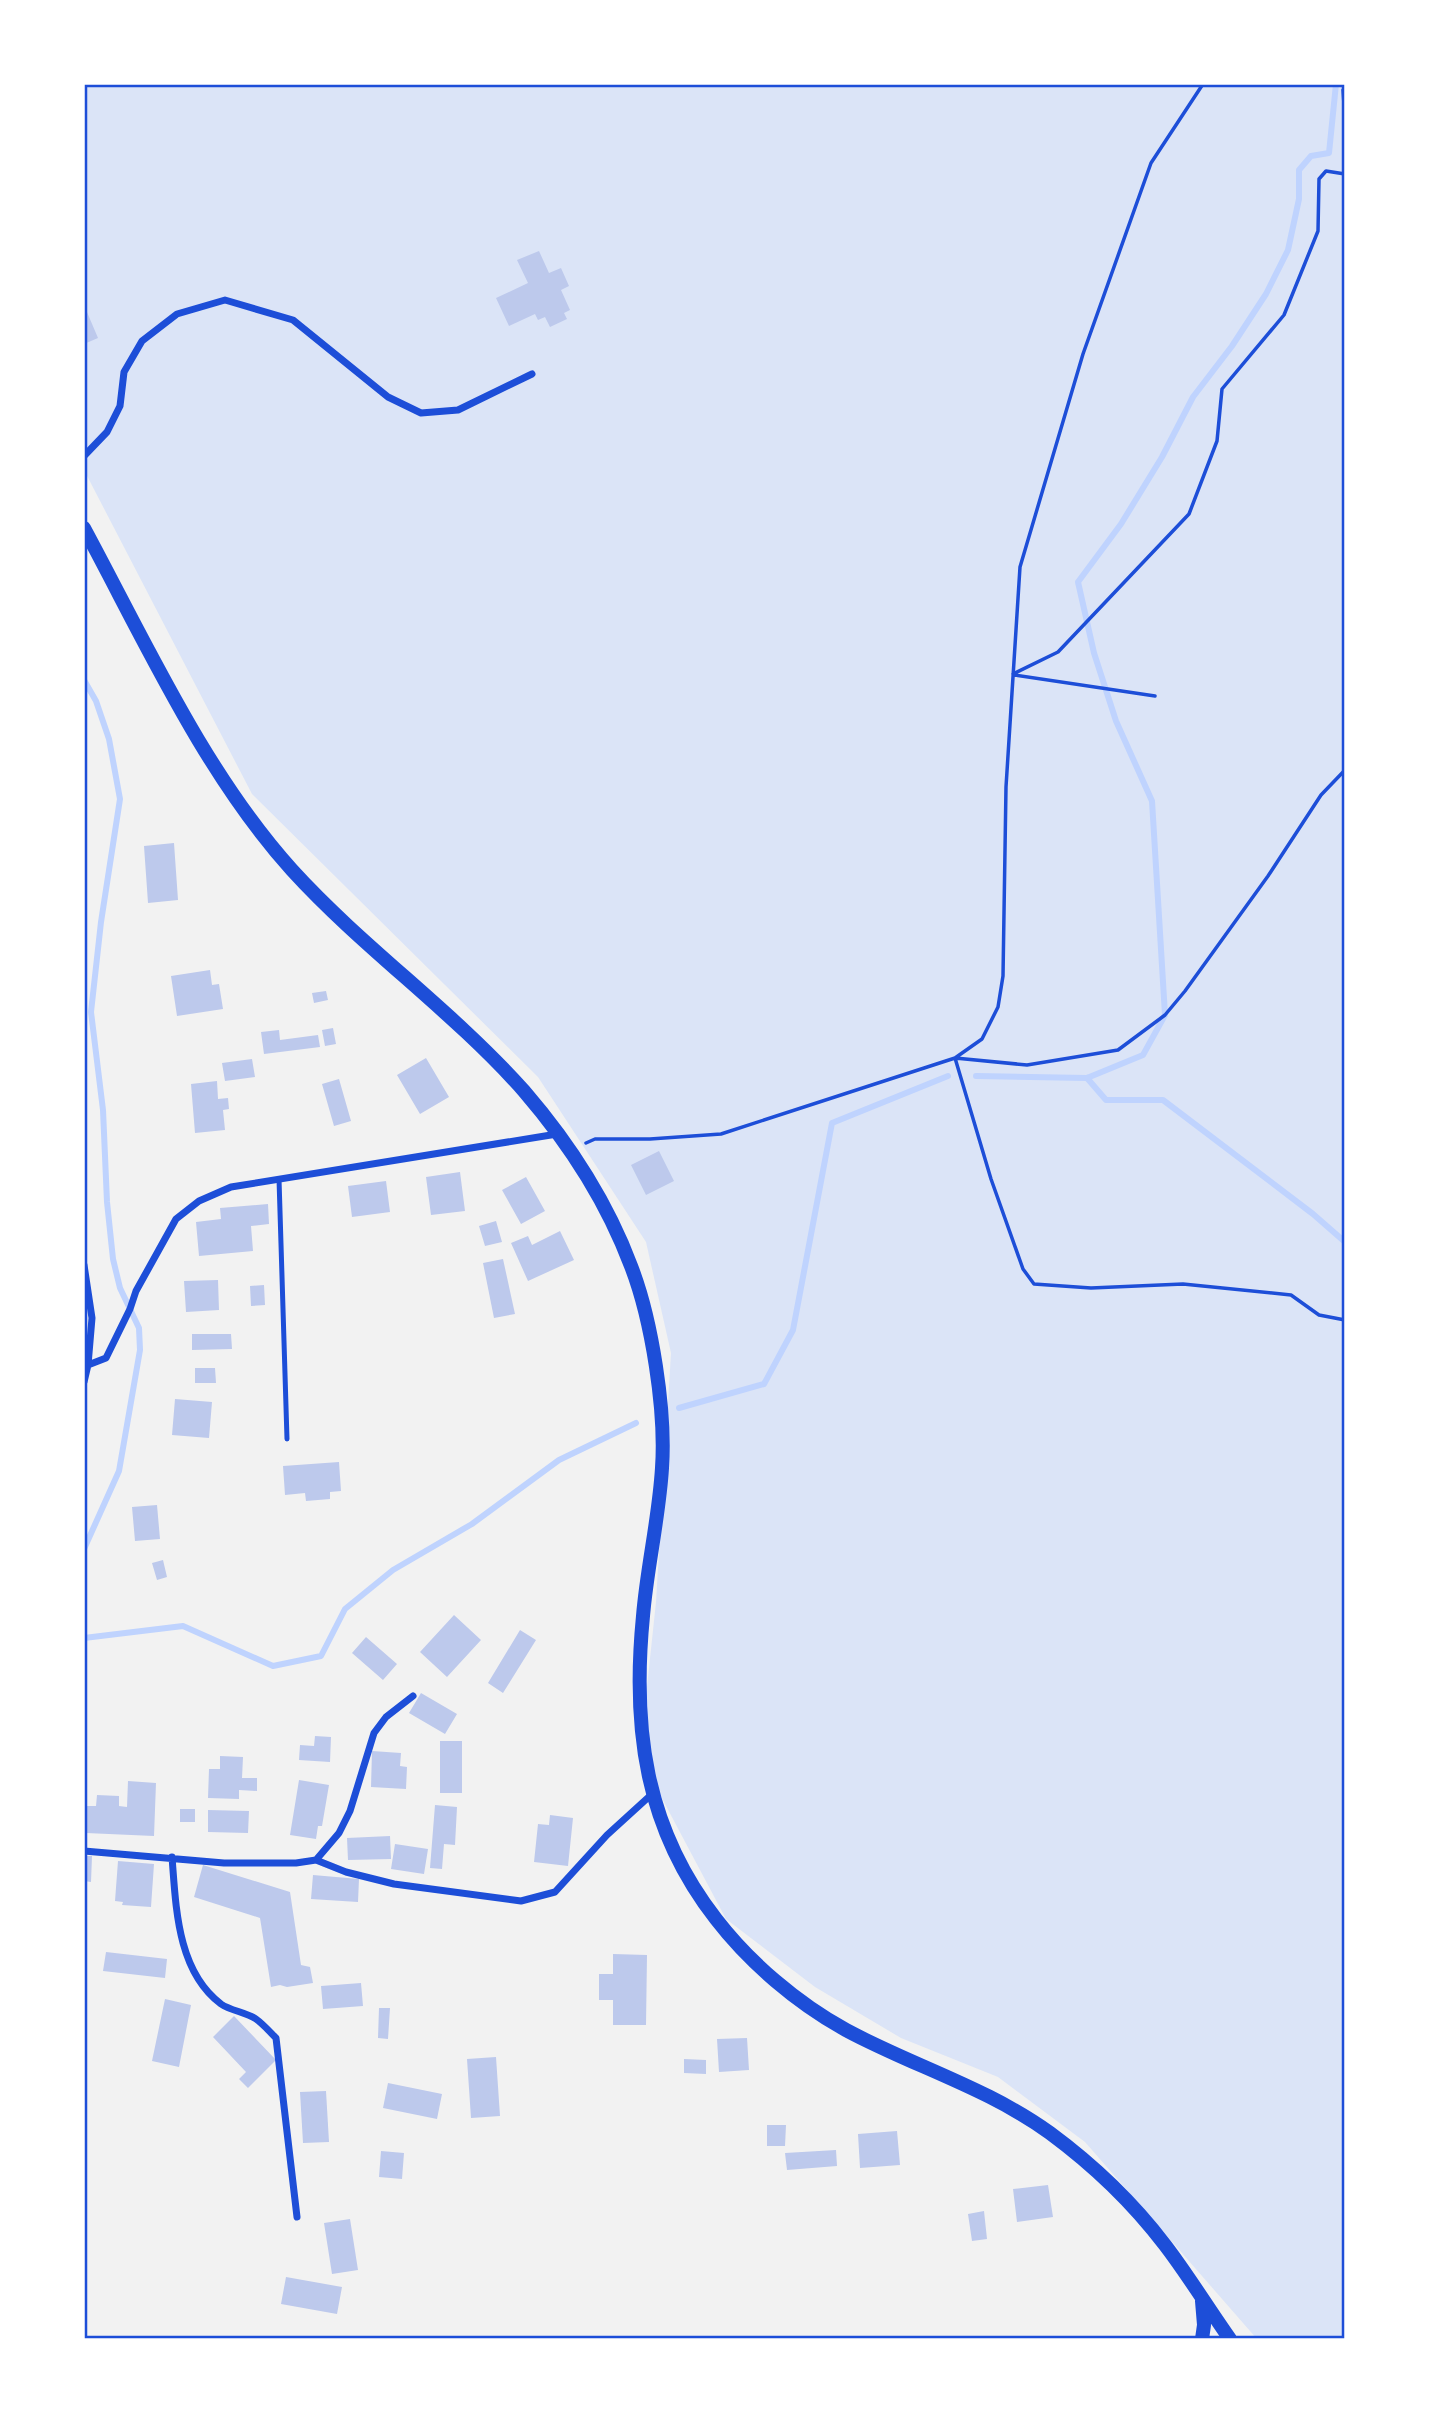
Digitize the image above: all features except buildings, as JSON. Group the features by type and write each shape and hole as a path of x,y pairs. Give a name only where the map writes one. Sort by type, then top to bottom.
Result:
{"main road":[{"path":"84,528 221,777 256,827 293,870 365,944 473,1040 514,1082 570,1151 597,1193 632,1266 654,1355 662,1428 662,1469 643,1615 638,1689 641,1738 653,1794 675,1856 689,1879 716,1920 757,1964 808,2006 846,2030 995,2100 1048,2131 1083,2160 1139,2213 1166,2246 1230,2339"},
{"path":"1202,2299 1202,2339"}],"street":[{"path":"84,456 107,432 120,406 124,372 142,341 177,314 225,300 293,320 388,397 421,413 458,410 532,374"},
{"path":"88,1365 106,1359 136,1291 176,1219 199,1201 231,1187 557,1134"},
{"path":"84,1265 92,1318 84,1382"},
{"path":"316,1860 340,1833 350,1811 361,1768 374,1733 386,1717 413,1696"},
{"path":"84,1851 224,1863 296,1863 316,1860 346,1872 394,1884 521,1901 555,1892 607,1835 653,1794"},
{"path":"172,1857 176,1900 188,1962 203,1986 222,2005 257,2019 276,2038 297,2217"}],"lane":[{"path":"279,1179 286,1439"}],"path":[{"path":"570,1151 595,1139 650,1139 721,1134 955,1058 982,1039 998,1007 1003,976 1006,787 1020,567 1083,354 1151,163 1203,84"},
{"path":"1345,88 1345,120"},
{"path":"1013,674 1058,652 1189,514 1217,442 1222,389 1284,315 1318,231 1319,179 1326,171 1345,174"},
{"path":"1013,674 1155,696"},
{"path":"955,1058 1027,1065 1118,1050 1165,1015 1178,999 1268,876 1321,795 1345,770"},
{"path":"955,1058 991,1179 1023,1269 1034,1284 1091,1288 1183,1284 1278,1293 1291,1295 1319,1315 1345,1320"}],"shaded area":[{"path":"84,84 1345,84 1345,2339 1257,2339 1085,2142 998,2077 901,2038 815,1987 726,1919 656,1787 644,1715 656,1602 671,1353 646,1242 538,1077 252,794 84,470"}],"waterway":[{"path":"976,1076 1087,1078 1143,1055 1165,1015 1152,801 1116,721 1094,653 1078,582 1121,524 1162,457 1193,397 1232,346 1266,294 1288,250 1299,199 1299,170 1311,156 1329,153 1336,84"},
{"path":"84,680 96,701 109,739 120,799 101,922 91,1012 103,1110 107,1202 113,1259 120,1288 139,1328 140,1350 119,1471 84,1549"},
{"path":"679,1408 764,1384 793,1330 832,1123 948,1076"},
{"path":"1087,1078 1106,1100 1163,1100 1313,1214 1345,1242"},
{"path":"84,1638 183,1626 273,1666 321,1656 345,1609 393,1570 472,1524 559,1460 636,1423"}]}
